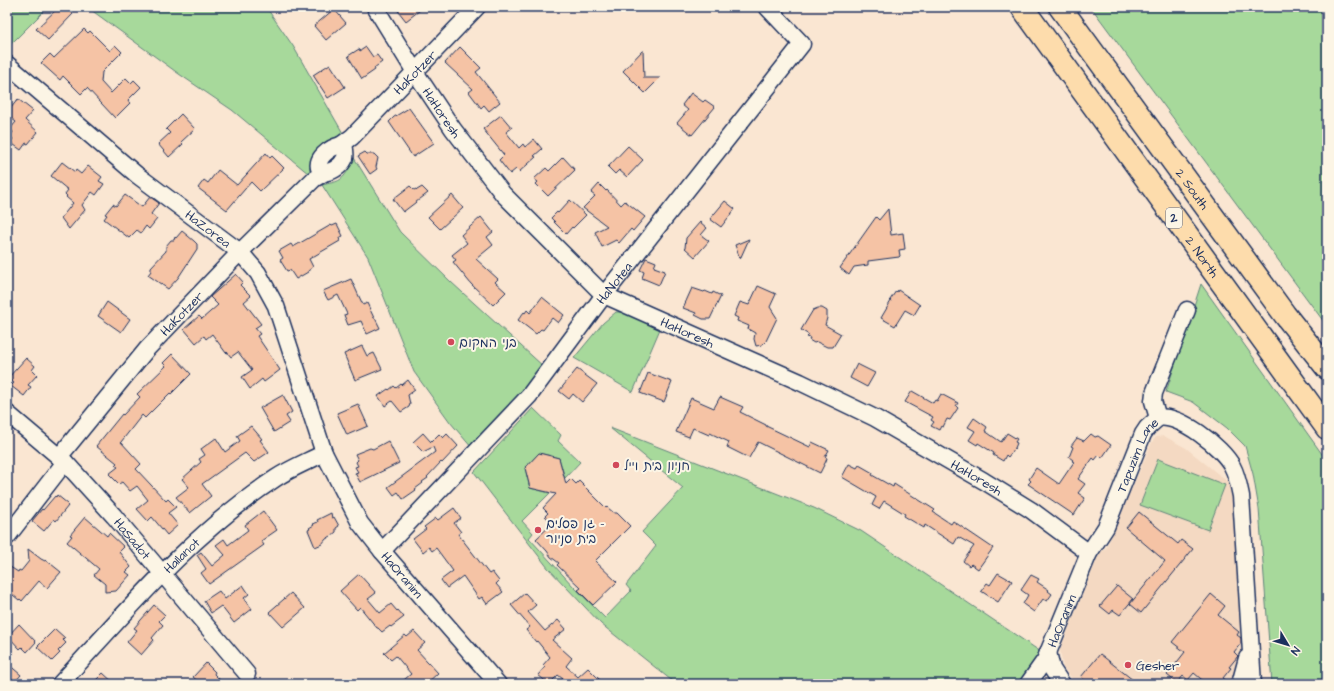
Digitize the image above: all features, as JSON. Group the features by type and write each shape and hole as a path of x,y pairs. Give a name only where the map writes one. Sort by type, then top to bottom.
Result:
{"highway":[{"name":"2 North","path":"1022,7 1327,428"},
{"name":"2 South","path":"1060,7 1285,315 1327,368"}],"street":[{"name":"HaHoresh","path":"375,7 453,130 503,194 604,295 793,379 875,418 984,481 1030,510 1089,553"},
{"name":"HaKotzer","path":"7,537 62,460 147,349 240,252 319,173 320,160 323,156 331,148 346,144 477,7"},
{"name":"HaNotea","path":"382,551 529,396 604,295 802,44 767,7"},
{"name":"HaZorea","path":"7,64 137,175 240,252 258,273 276,306 324,453"},
{"name":"Tapuzim Lane","path":"1089,553 1106,527 1143,434 1158,418 1153,401 1154,393 1187,310"},
{"name":"HaSadot","path":"7,413 62,460 114,516 246,674"},
{"path":"1158,418 1167,418 1195,431 1213,443 1223,453 1232,466 1241,496 1253,684"},
{"name":"HaOranim","path":"324,453 360,523 382,551 498,684"},
{"name":"HaIlanot","path":"60,684 161,573 224,516 277,477 324,453"},
{"name":"HaOranim","path":"1028,684 1042,667 1089,553"},
{"path":"1240,684 1246,664 1250,640"},
{"path":"1048,652 1052,669 1062,684"},
{"path":"1028,684 1040,680 1058,684"}],"shaded area":[{"path":"1164,436 1186,448 1228,482 1231,488 1234,506 1244,648 1234,684 1076,684 1063,667 1060,650 1099,554 1107,547 1152,442 1156,437"}],"green space":[{"path":"7,7 48,7 7,48"},
{"path":"87,7 266,7 293,46 344,135 309,174 232,110 179,74"},
{"path":"1091,7 1327,7 1327,326"},
{"path":"351,153 400,232 451,282 544,367 526,392 472,448 450,422 414,372 368,257 322,185 336,182 344,176 350,167 347,161"},
{"path":"1201,284 1327,461 1327,684 1272,684 1259,509 1253,474 1245,446 1227,428 1193,402 1166,392"},
{"path":"616,312 627,312 660,329 633,392 574,358 603,323"},
{"path":"533,408 561,435 558,441 580,462 565,478 559,458 539,453 525,468 530,488 550,493 522,521 533,533 529,538 605,618 631,591 626,585 656,546 642,532 683,488 610,428 814,508 861,531 1044,654 1022,684 676,684 601,624 548,568 474,472"},
{"path":"1158,459 1225,485 1208,530 1140,505"}],"building":[{"path":"59,7 66,7 73,14 48,40 36,29"},
{"path":"395,7 424,7 406,21"},
{"path":"334,9 346,23 326,40 314,26"},
{"path":"84,29 88,33 90,31 110,51 115,45 122,52 102,72 101,82 111,93 126,78 131,83 134,80 141,87 128,100 130,103 115,118 87,88 81,94 63,76 60,80 41,63 50,54 54,58"},
{"path":"366,47 373,57 377,55 382,62 374,68 375,70 362,79 348,56 359,49 360,51"},
{"path":"460,47 481,68 476,72 500,102 489,111 484,105 481,108 469,92 473,89 445,63"},
{"path":"643,50 644,78 660,78 645,93 623,71"},
{"path":"330,64 345,87 328,98 313,75"},
{"path":"691,93 703,102 705,100 715,107 692,135 677,123 688,110 682,105"},
{"path":"18,99 33,111 25,120 38,132 21,150 10,142 13,139 10,136 13,132 10,129 16,122 7,115"},
{"path":"409,108 434,143 413,157 389,122 394,117"},
{"path":"181,114 195,129 181,142 183,144 169,157 158,144 170,133 166,129"},
{"path":"501,115 512,128 506,132 519,148 523,144 525,147 534,139 542,149 534,156 536,157 519,172 516,169 510,174 499,160 504,155 483,129"},
{"path":"628,146 643,160 627,177 619,170 615,174 608,167"},
{"path":"365,152 367,154 374,154 378,158 377,169 370,174 358,156"},
{"path":"266,153 270,158 272,156 284,168 260,191 251,182 227,210 198,188 204,180 208,183 218,170 237,185"},
{"path":"563,157 575,170 548,196 536,184 538,182 534,179 546,168 549,171"},
{"path":"62,162 75,172 76,170 81,174 88,166 102,177 99,181 104,184 96,195 92,192 82,205 85,210 69,229 61,218 73,203 66,197 67,196 65,194 68,190 51,176"},
{"path":"599,184 621,205 625,201 645,217 633,231 631,229 619,243 616,240 602,247 595,232 607,226 583,208 595,196 591,193"},
{"path":"410,186 414,190 422,187 428,193 403,212 393,199"},
{"path":"125,195 142,207 150,197 159,203 151,214 157,219 149,229 146,226 141,233 137,230 129,238 104,219 107,215 105,214 113,204 116,206"},
{"path":"452,195 463,208 440,229 428,217"},
{"path":"570,200 586,215 566,234 551,218"},
{"path":"725,201 735,209 721,227 710,219"},
{"path":"888,209 891,235 903,233 905,249 899,250 899,257 868,261 868,265 854,267 849,275 840,268 876,217 879,220"},
{"path":"481,217 493,232 487,237 493,245 476,259 498,279 495,282 506,292 493,305 471,284 453,262 456,260 452,255 467,243 461,235"},
{"path":"700,222 707,228 701,235 709,241 695,257 685,248 686,238"},
{"path":"337,224 343,236 339,238 340,241 309,259 313,267 308,272 296,279 290,270 287,271 280,260 283,258 279,251 291,244 293,247 331,225"},
{"path":"182,231 197,244 197,249 178,278 168,289 148,275 151,271 151,267 166,251 166,246"},
{"path":"749,239 740,259 735,245"},
{"path":"646,258 656,262 654,267 665,271 659,285 642,278 644,272 640,270"},
{"path":"236,274 243,282 240,285 251,296 244,302 261,324 255,328 260,334 257,336 280,370 264,382 262,379 250,389 242,377 252,370 238,352 231,357 227,352 226,353 212,334 206,339 204,336 196,343 184,329 199,316 202,319 218,305 210,297"},
{"path":"351,279 363,305 367,303 380,328 367,334 361,321 348,325 344,315 347,314 338,295 328,300 323,291"},
{"path":"758,286 776,294 770,307 777,318 766,341 762,345 756,346 754,339 755,333 748,329 749,326 737,321 738,318 734,316 740,302 749,305"},
{"path":"692,288 712,294 713,292 721,296 710,319 703,319 695,315 696,313 683,308"},
{"path":"898,290 920,305 914,315 905,310 895,326 881,318 891,301 890,300"},
{"path":"542,297 564,315 558,323 552,318 543,330 541,329 536,334 518,320 527,310 530,313"},
{"path":"107,302 130,319 121,332 98,316"},
{"path":"822,308 827,311 825,325 841,334 833,347 827,347 817,342 814,343 807,337 809,335 801,330 813,310"},
{"path":"362,346 367,356 374,353 382,369 355,380 344,354"},
{"path":"172,354 191,374 145,418 142,415 121,442 141,464 136,469 166,501 168,499 176,507 168,513 178,525 167,535 152,517 148,521 137,509 148,500 137,486 130,491 122,482 119,484 109,474 118,467 115,465 117,463 96,446 122,414 123,415 140,397 137,394 166,366 163,363"},
{"path":"26,358 35,366 32,370 37,375 28,385 31,387 24,396 11,386 14,383 8,378"},
{"path":"857,364 875,373 867,387 850,378"},
{"path":"577,369 597,384 582,402 573,394 569,399 559,391"},
{"path":"648,373 672,382 664,402 640,393"},
{"path":"408,380 415,390 408,395 410,404 409,407 401,412 392,401 385,406 378,396 394,386 396,388 401,384 402,385"},
{"path":"912,391 933,403 935,400 937,401 941,394 958,403 956,406 958,408 950,420 947,419 943,427 941,426 939,430 931,426 934,422 931,420 933,417 905,402"},
{"path":"283,395 292,412 286,416 290,422 274,432 260,408"},
{"path":"720,397 743,407 740,412 766,426 810,447 812,442 829,450 825,457 827,458 826,461 820,473 758,442 749,458 727,447 729,442 710,433 709,435 693,428 689,437 676,432 691,398 714,408"},
{"path":"358,404 368,426 347,435 337,413"},
{"path":"974,418 987,427 985,431 1001,442 1007,433 1017,439 1015,442 1017,443 1015,448 1008,457 1006,455 1003,461 993,455 994,453 978,443 977,445 969,440 975,431 968,427"},
{"path":"251,426 262,439 260,440 269,452 254,462 245,453 202,484 211,496 190,513 176,497 189,487 182,479 201,462 199,459 205,455 201,449 216,438 225,452 240,441 237,436"},
{"path":"423,433 431,442 439,434 443,438 447,434 458,446 442,463 441,462 427,477 428,478 422,482 423,483 415,489 416,490 403,499 398,492 394,495 388,487 435,452 433,447 423,452 413,442"},
{"path":"1091,434 1095,437 1098,436 1111,445 1102,458 1099,455 1095,460 1093,458 1078,479 1085,484 1078,493 1085,498 1074,515 1028,484 1031,481 1029,479 1036,468 1059,484 1074,462 1069,457 1073,447 1071,446 1077,438 1084,441"},
{"path":"388,441 399,463 360,482 355,473 358,472 355,467 358,466 356,462 358,460 355,454 370,448 373,449"},
{"path":"539,453 559,458 566,484 571,479 576,484 579,481 606,508 607,507 614,513 617,513 630,526 595,561 617,582 593,605 578,590 581,588 557,565 559,563 551,557 536,539 553,523 545,516 548,513 543,508 556,494 530,488 525,468"},
{"path":"849,464 857,468 859,465 873,473 872,475 893,487 894,484 935,510 933,512 951,524 953,521 993,548 978,569 971,564 969,566 963,561 974,546 958,537 954,544 925,525 924,528 904,516 905,514 884,501 879,509 872,505 876,497 842,477"},
{"path":"57,495 68,504 68,506 56,521 54,519 44,531 32,521"},
{"path":"454,508 461,518 454,523 461,532 458,534 489,574 492,572 499,581 496,584 503,592 487,604 482,597 479,599 463,576 447,588 441,580 453,571 436,548 432,551 429,547 423,552 413,539 426,529 424,527 436,518 438,520"},
{"path":"263,511 277,530 261,541 264,545 209,584 201,573 206,569 197,555 201,552 212,566 225,555 216,545 224,539 228,545 248,530 245,525"},
{"path":"1139,512 1178,544 1181,540 1193,549 1141,613 1130,604 1165,561 1126,528"},
{"path":"331,513 332,518 334,517 339,526 336,528 336,532 322,544 315,547 308,530 314,525 313,524 318,522 317,520"},
{"path":"85,517 107,536 109,533 124,547 119,552 131,567 126,572 130,575 116,591 105,592 105,584 94,575 99,569 67,542 72,536 70,535"},
{"path":"28,549 41,559 46,560 61,572 47,588 39,581 22,601 7,590 7,565 18,572 19,570 21,571 29,561"},
{"path":"998,573 1012,581 998,602 981,591 987,583 990,585"},
{"path":"359,574 376,593 368,599 380,613 391,604 404,617 382,632 360,607 357,610 340,591"},
{"path":"1031,575 1039,579 1037,582 1049,590 1048,591 1052,594 1047,601 1043,599 1034,612 1023,604 1028,595 1021,590"},
{"path":"243,585 249,594 244,598 252,609 234,623 221,606 211,613 204,601 219,591 225,599"},
{"path":"1117,586 1133,599 1120,615 1113,610 1110,614 1100,606"},
{"path":"291,593 305,608 283,627 269,612"},
{"path":"525,593 536,605 528,612 545,631 558,620 566,629 552,640 572,658 566,666 578,677 588,668 604,684 569,684 558,675 549,684 538,675 545,667 543,665 550,657 526,630 530,627 511,605"},
{"path":"1211,594 1225,606 1218,615 1239,632 1237,635 1241,638 1241,643 1234,652 1238,656 1229,667 1231,668 1223,678 1231,684 1207,684 1194,673 1188,680 1183,676 1177,683 1167,675 1185,652 1172,642"},
{"path":"154,605 165,615 159,621 163,625 152,638 154,640 141,655 127,642 137,630 134,628"},
{"path":"19,624 36,642 27,652 22,647 20,649 8,636"},
{"path":"55,629 65,638 63,640 66,643 58,651 60,653 52,661 37,647"},
{"path":"414,631 425,643 417,650 438,673 426,684 399,684 411,674 396,656 391,660 384,653 405,635 407,637"},
{"path":"1100,654 1138,684 1089,684 1081,677"},
{"path":"7,663 21,675 13,684 7,684"},
{"path":"206,663 224,684 201,684 193,677"},
{"path":"103,673 115,684 92,684"}],"place":[{"name":"בני המקום","path":"451,342"},
{"name":"חניון בית וייל","path":"616,465"},
{"name":"גן פסלים - בית סניור","path":"538,530"},
{"name":"Gesher","path":"1128,665"}]}
